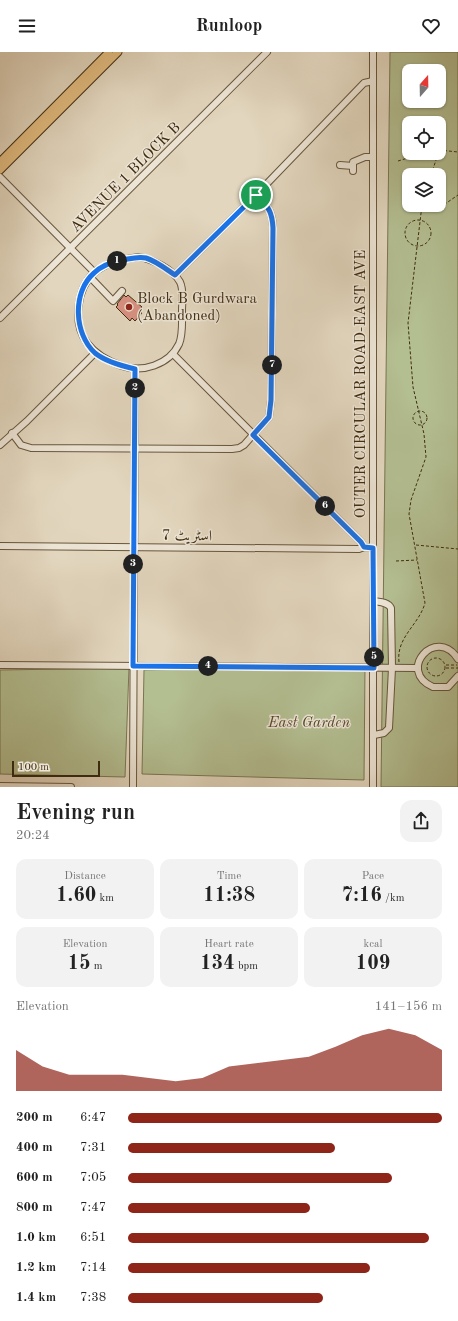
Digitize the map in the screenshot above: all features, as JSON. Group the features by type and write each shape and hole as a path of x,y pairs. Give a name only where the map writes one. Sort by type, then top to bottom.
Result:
{"main road":[{"path":"0,162 109,52"},
{"path":"0,170 118,52"}],"street":[{"name":"AVENUE 1 BLOCK B","path":"0,318 71,249 267,52"},
{"name":"OUTER CIRCULAR ROAD-EAST AVE","path":"373,52 373,787"},
{"path":"175,275 256,195 364,82 373,80"},
{"path":"340,165 353,169 353,162 356,159 373,157"},
{"path":"0,177 71,249 113,301 122,292"},
{"path":"12,434 22,445 31,448 232,449 239,448 253,435 269,417 271,411 272,337 272,214 269,208 256,195"},
{"path":"139,257 153,261 175,275 182,288 182,310 181,336 173,354 166,360 154,365 135,369 112,362 95,353 81,333 78,311 81,296 92,275 106,265 139,257"},
{"path":"0,445 28,421 95,353"},
{"path":"173,354 361,542 364,547"},
{"path":"133,787 135,369"},
{"name":"اسٹریٹ 7","path":"0,546 373,548"},
{"path":"374,602 382,602 390,605 392,608 392,668 388,728 384,733 374,735"},
{"path":"458,659 446,648 433,648 422,655 418,668 421,678 433,688 448,687 458,676"},
{"path":"0,665 418,668"},
{"path":"0,786 71,787"}],"path":[{"path":"446,151 458,152"},
{"path":"398,161 402,160"},
{"path":"446,203 458,195"},
{"path":"400,668 400,647 422,612 425,603 416,560 416,545 411,532 410,506 426,457 422,425 412,388 408,323 421,212"},
{"path":"419,221 428,225 431,234 426,243 417,246 408,241 405,232 410,223 419,221"},
{"path":"418,410 414,413 412,418 417,424 422,425"},
{"path":"418,410 423,411 427,417 426,422 422,425"},
{"path":"416,545 458,549"},
{"path":"396,561 416,560"},
{"path":"435,658 442,660 445,665 442,674 436,676 431,674 427,667 429,661 435,658"},
{"path":"445,665 458,665"},
{"path":"445,668 458,668"}],"green space":[{"path":"390,52 458,52 458,787 381,787"},
{"name":"East Garden","path":"365,666 364,780 142,774 144,670"},
{"path":"129,668 125,777 0,774 0,670"}],"building":[{"name":"Block B Gurdwara (Abandoned)","path":"124,295 126,297 128,295 142,307 139,310 142,313 135,321 132,318 130,321 116,307"}],"place":[{"name":"Block B Gurdwara (Abandoned)","path":"129,307"}],"route":[{"path":"256,195 269,208 272,214 273,228 271,411 269,417 253,435 364,544 364,547 373,548 374,668 133,666 135,369 124,367 95,353 86,341 81,333 78,311 82,292 94,272 106,265 118,261 139,257 153,261 175,275 256,195"}]}
